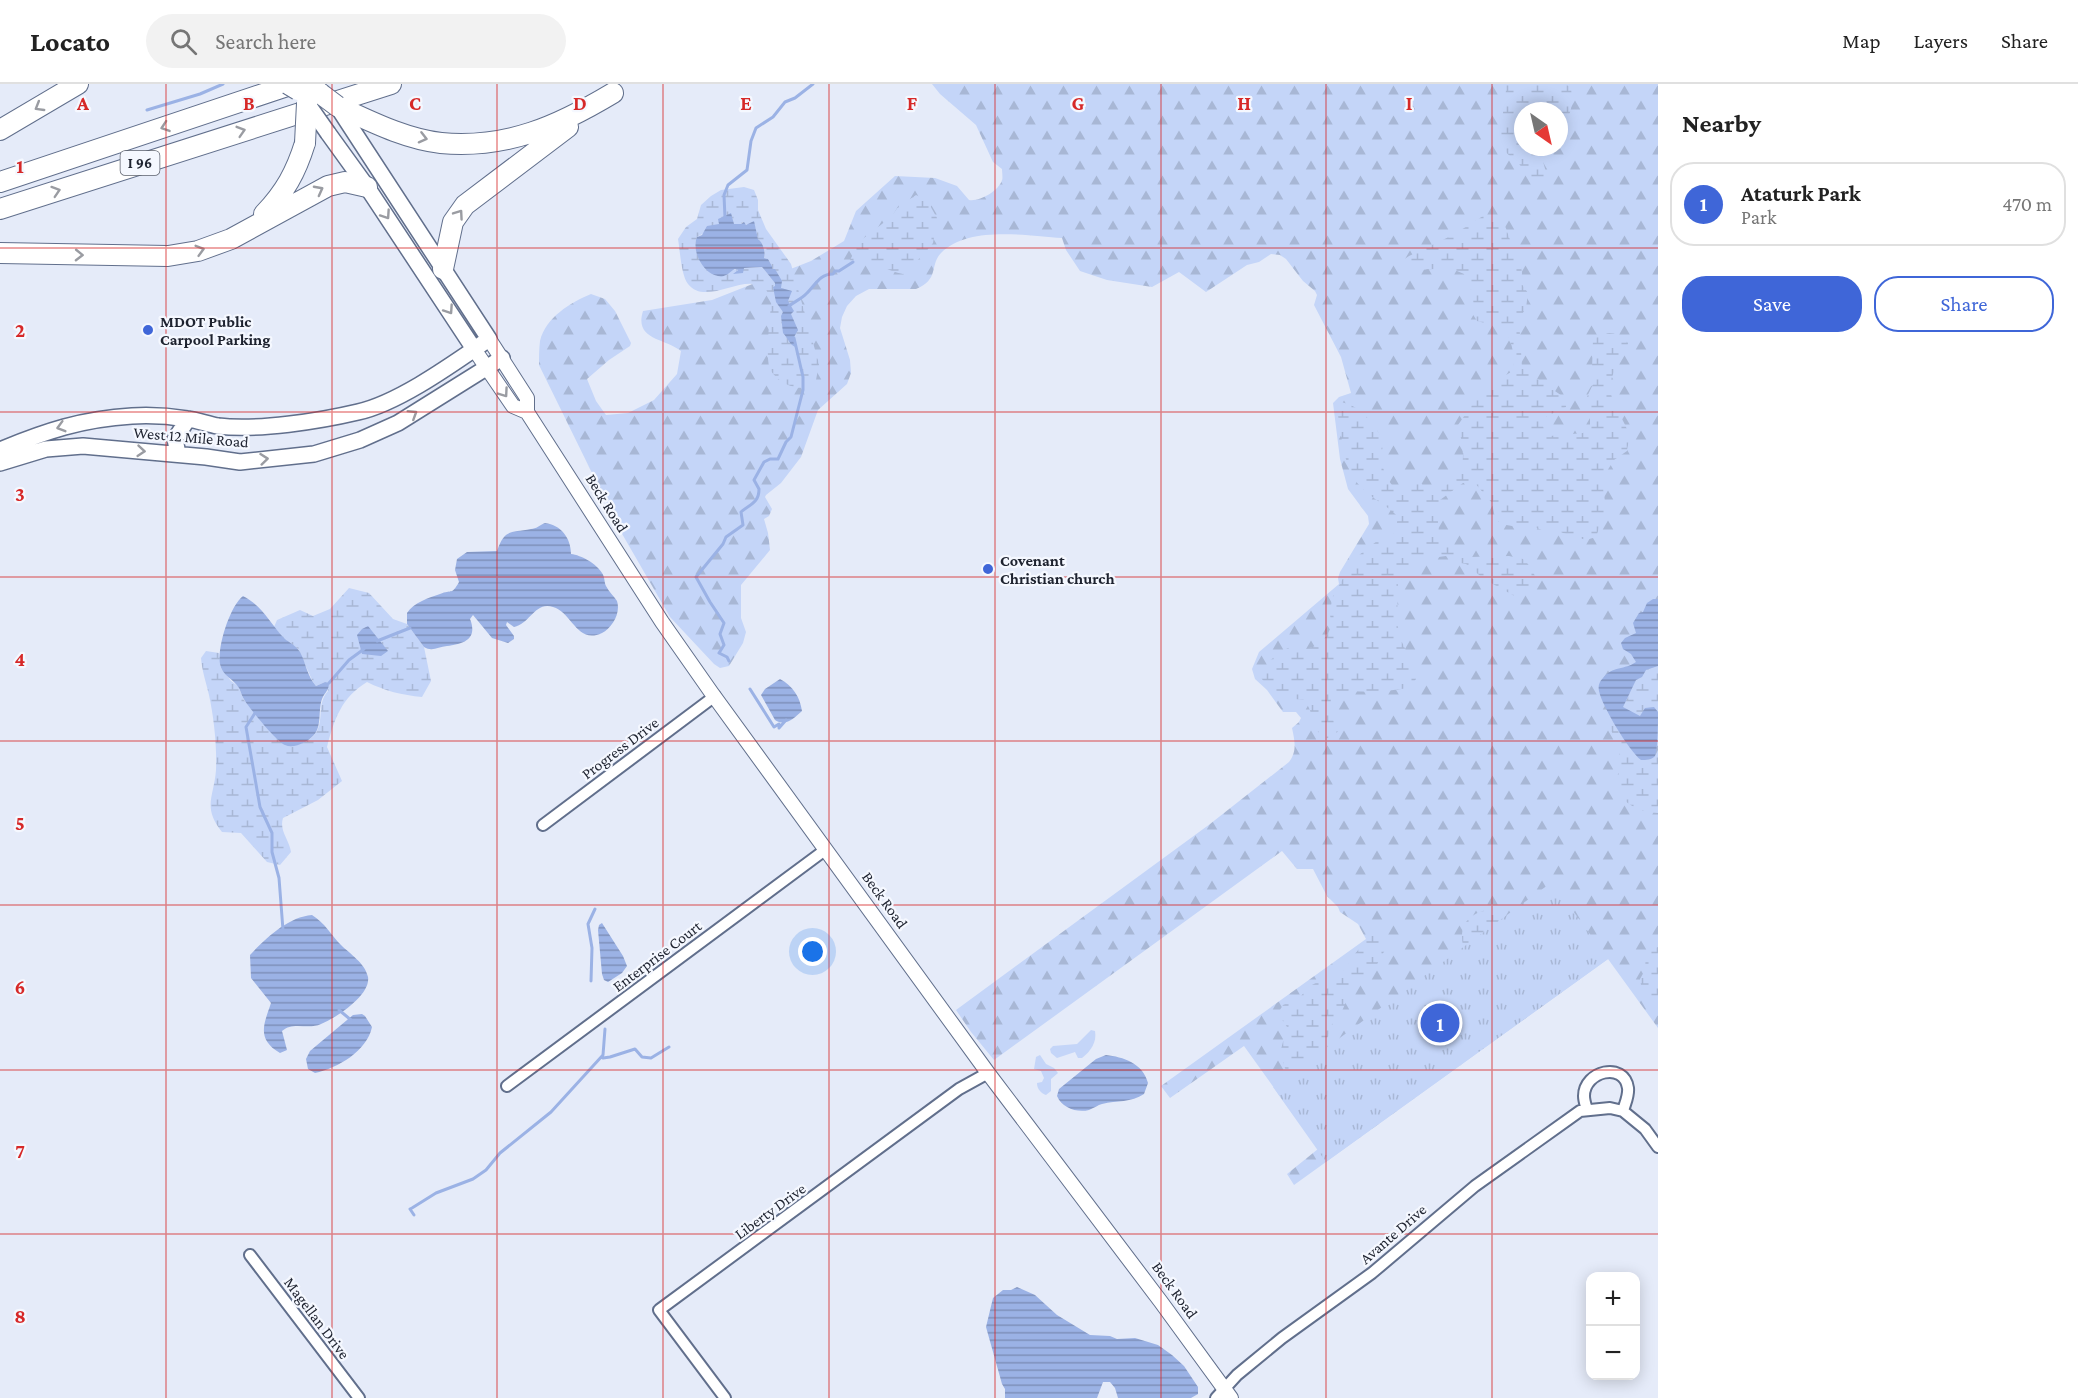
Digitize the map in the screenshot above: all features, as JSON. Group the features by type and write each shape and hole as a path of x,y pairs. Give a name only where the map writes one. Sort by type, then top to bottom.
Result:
{"highway":[{"path":"0,130 78,84"},
{"name":"I 96","path":"0,209 391,84"},
{"path":"309,91 359,123 439,142 477,144 520,137 554,126 619,89"},
{"path":"442,269 453,222 465,205 619,89"},
{"path":"309,91 328,133"},
{"path":"231,238 259,219 280,197 297,166 305,143 309,91"},
{"name":"I 96","path":"0,182 309,91"},
{"path":"0,253 168,256 198,251 231,238 328,186 345,182 367,187"}],"main road":[{"name":"Beck Road","path":"359,123 442,269 489,339"},
{"name":"Beck Road","path":"328,133 367,187 474,349"},
{"name":"West 12 Mile Road","path":"0,450 39,433 84,420 134,416 188,419 218,426 247,427 308,422 360,412 399,396 489,339"},
{"name":"West 12 Mile Road","path":"0,463 46,449 83,446 240,462 314,454 360,440 398,423 502,358"},
{"path":"178,454 175,439 188,419"},
{"path":"83,446 88,438 84,420"}],"street":[{"name":"Beck Road","path":"489,339 527,398 527,412 656,613 988,1073 1161,1302 1224,1395"},
{"name":"Beck Road","path":"474,349 513,406 527,412"},
{"name":"Progress Drive","path":"543,825 715,696"},
{"name":"Enterprise Court","path":"507,1086 825,850"},
{"path":"1587,1110 1584,1096 1587,1084 1596,1075 1605,1071 1615,1072 1625,1081 1628,1088 1623,1111 1645,1129 1658,1147"},
{"name":"Liberty Drive","path":"725,1398 659,1310 959,1089 988,1073"},
{"name":"Avante Drive","path":"1224,1395 1237,1375 1282,1338 1388,1260 1437,1215 1475,1186 1580,1111 1610,1108 1623,1111"},
{"name":"Magellan Drive","path":"250,1255 359,1398"}],"green space":[{"path":"932,84 1658,84 1658,1028 1608,959 1294,1185 1287,1174 1318,1149 1244,1046 1170,1098 1161,1086 1366,939 1358,924 1340,912 1327,896 1313,869 1297,869 1282,851 994,1060 971,1032 956,1010 1210,824 1289,762 1293,754 1295,746 1292,728 1301,718 1296,712 1283,712 1267,690 1255,679 1252,669 1259,652 1339,584 1340,572 1369,524 1368,516 1348,489 1340,459 1333,403 1339,397 1351,393 1341,357 1314,305 1317,295 1315,291 1280,255 1271,254 1259,262 1247,265 1206,292 1179,272 1152,287 1107,280 1080,271 1066,250 1062,238 998,234 982,235 953,244 937,258 928,281 916,289 869,289 856,296 847,306 840,328 850,360 851,373 847,384 818,410 801,457 781,483 765,497 772,509 769,516 764,519 770,550 741,585 741,618 746,632 743,643 729,666 720,668 670,617 621,532 539,365 540,341 543,332 553,318 591,294 605,299 615,311 631,343 587,379 596,401 606,415 628,413 654,400 677,374 681,351 647,333 641,321 643,311 712,300 811,261 844,241 856,211 895,176 935,178 957,186 969,200 993,192 1002,179 1002,169 993,162 976,125 940,94"},
{"path":"1506,84 1566,84 1571,88 1572,101 1568,117 1568,102 1514,102 1514,156 1542,156 1547,176 1534,184 1518,163 1505,151 1501,126"},
{"path":"744,187 754,190 758,200 758,210 766,229 791,264 819,364 816,380 807,386 798,388 788,385 771,372 768,346 772,299 765,289 756,284 746,284 705,292 696,290 686,280 682,269 678,239 686,227 697,219 701,205 721,190","holes":["732,217 733,224 743,222 755,227 758,239 764,248 764,258 768,259 772,266 781,288 791,291 788,302 798,330 794,337 797,346 795,347 786,336 782,322 783,312 776,302 773,287 775,283 762,267 744,268 733,273 737,269 730,271 706,269 699,258 695,246 697,237"]},
{"path":"916,195 927,200 937,218 933,243 925,253 903,274 872,264 852,265 850,260 860,241 891,217 898,207"},
{"path":"1497,215 1504,223 1514,251 1520,260 1521,283 1528,293 1526,308 1519,319 1522,368 1565,398 1566,407 1541,419 1542,425 1550,436 1583,433 1590,428 1590,413 1585,401 1595,380 1592,369 1593,339 1607,333 1615,334 1628,343 1610,387 1613,400 1629,436 1627,451 1614,460 1602,479 1606,509 1596,537 1586,540 1560,532 1544,531 1532,526 1501,524 1495,518 1492,503 1474,482 1463,483 1440,500 1437,511 1439,533 1450,546 1470,557 1509,556 1523,559 1530,566 1537,580 1518,598 1484,579 1466,564 1456,562 1446,556 1431,558 1412,567 1398,583 1397,622 1400,638 1416,672 1416,679 1409,688 1378,692 1344,691 1331,696 1330,715 1339,729 1335,736 1324,739 1317,730 1304,700 1278,697 1261,678 1269,661 1286,649 1293,646 1305,649 1319,645 1332,625 1330,615 1332,598 1354,559 1377,541 1395,533 1398,517 1363,490 1349,469 1337,409 1341,402 1349,404 1361,411 1375,427 1384,440 1382,461 1385,473 1397,491 1406,490 1411,483 1419,482 1429,488 1438,488 1457,476 1463,461 1458,425 1478,396 1514,370 1512,347 1501,327 1477,321 1472,313 1472,293 1464,274 1450,268 1418,270 1412,266 1405,266 1403,260 1453,235 1483,216"},
{"path":"349,588 369,593 393,619 407,624 424,647 431,681 422,697 394,692 367,682 351,695 336,718 327,747 342,781 318,800 283,818 282,827 291,852 280,865 267,862 241,833 222,832 212,816 216,742 201,658 206,651 219,653 221,668 238,686 244,700 279,741 303,743 313,737 318,729 322,701 328,691 325,682 316,686 298,649 282,637 274,627 277,620 300,610 313,616 330,609"},
{"path":"1658,666 1658,712 1654,707 1645,709 1640,716 1624,708 1624,704 1642,673"},
{"path":"1611,718 1635,755 1655,756 1658,750 1658,813 1637,808 1621,796 1617,782 1620,757 1612,732"},
{"path":"1552,882 1608,959 1326,1162 1273,1087"},
{"path":"1496,907 1502,919 1474,954 1463,946 1465,923 1474,915"},
{"path":"1372,934 1378,935 1386,948 1375,968 1360,980 1349,995 1342,1011 1332,1024 1327,1040 1328,1055 1302,1069 1286,1071 1280,1053 1287,1027 1278,1013 1283,1005 1300,997 1310,986 1346,969 1353,956"},
{"path":"1658,947 1658,1004 1648,1004 1643,997 1640,979 1645,970 1646,952"},
{"path":"1091,1030 1095,1031 1094,1043 1082,1058 1078,1058 1075,1052 1057,1058 1051,1053 1050,1049 1053,1046 1077,1044"},
{"path":"1040,1055 1046,1064 1058,1073 1051,1079 1051,1091 1046,1095 1037,1085 1044,1078 1041,1071 1034,1069 1036,1057"}],"shaded area":[{"path":"731,213 734,224 744,222 746,225 754,221 758,239 764,248 764,258 768,259 772,269 775,269 782,281 781,288 792,291 788,301 794,311 791,314 798,330 794,337 796,347 783,333 781,316 783,312 776,302 773,287 775,283 762,267 744,268 743,273 733,274 738,270 735,269 721,276 708,271 697,255 697,237 702,235 707,226 719,224 718,219"},
{"path":"545,523 556,526 564,533 571,548 571,554 588,560 600,570 618,606 615,620 609,628 593,636 586,635 560,610 547,606 537,610 520,625 514,627 507,622 506,625 514,636 514,639 508,643 492,638 473,615 470,619 471,636 464,642 435,649 424,647 407,624 407,613 422,601 454,589 459,582 455,570 457,559 467,552 497,551 503,538 509,533 535,528"},
{"path":"243,596 260,609 282,636 298,649 316,686 325,682 329,683 321,703 316,731 311,738 301,744 289,746 281,743 248,705 237,685 221,668 220,648 225,627 238,601"},
{"path":"1658,599 1658,666 1646,670 1642,677 1636,680 1623,707 1640,716 1645,708 1654,707 1658,712 1655,756 1641,760 1617,728 1601,698 1599,687 1607,674 1636,662 1631,654 1623,649 1621,643 1625,638 1636,633 1633,623 1639,613 1643,612 1647,603"},
{"path":"368,626 388,651 381,656 362,654 357,635"},
{"path":"780,679 795,692 802,711 790,721 783,723 775,720 761,695 765,689"},
{"path":"312,915 361,963 368,977 367,984 364,991 351,1005 327,1021 316,1026 291,1027 282,1031 287,1050 280,1053 272,1048 265,1037 264,1024 271,1003 251,978 250,955 270,935 286,924"},
{"path":"602,923 627,966 622,973 608,982 604,980 602,974 598,930"},
{"path":"362,1014 372,1027 369,1036 358,1051 342,1063 324,1071 315,1073 308,1069 306,1059 310,1051 353,1015"},
{"path":"1106,1055 1125,1059 1142,1070 1148,1083 1144,1094 1134,1099 1102,1104 1084,1111 1070,1109 1062,1104 1057,1096 1059,1089 1096,1059"},
{"path":"1017,1287 1035,1295 1057,1315 1090,1335 1110,1336 1117,1339 1135,1338 1158,1345 1184,1366 1198,1387 1198,1394 1191,1398 1118,1398 1110,1382 1103,1382 1097,1398 1005,1398 1005,1389 986,1327 993,1298 1003,1290"}],"waterway":[{"path":"147,110 200,94 223,84"},
{"path":"725,218 724,195 728,185 747,170 751,141 756,128 773,117 785,102 795,98 813,84"},
{"path":"789,306 804,296 821,278 853,262"},
{"path":"729,661 727,657 719,653 724,645 720,634 724,623 696,577 726,537 743,525 741,512 753,503 759,494 754,480 764,462 778,459 791,437 803,390 803,377 794,338"},
{"path":"377,641 410,628"},
{"path":"329,683 349,660 364,649"},
{"path":"750,689 774,727 779,724 779,728 786,720"},
{"path":"255,713 246,727 260,807 272,833 272,852 279,878 283,930"},
{"path":"591,981 592,948 588,924 595,909"},
{"path":"339,1010 351,1020"},
{"path":"414,1215 410,1209 436,1193 473,1179 486,1170 500,1153 551,1112 603,1055 605,1029"},
{"path":"603,1058 635,1049 642,1057 651,1058 669,1047"}],"place":[{"name":"MDOT Public Carpool Parking","path":"148,330"},
{"name":"Covenant Christian church","path":"988,569"},
{"name":"Ataturk Park","path":"1440,1023"}]}
